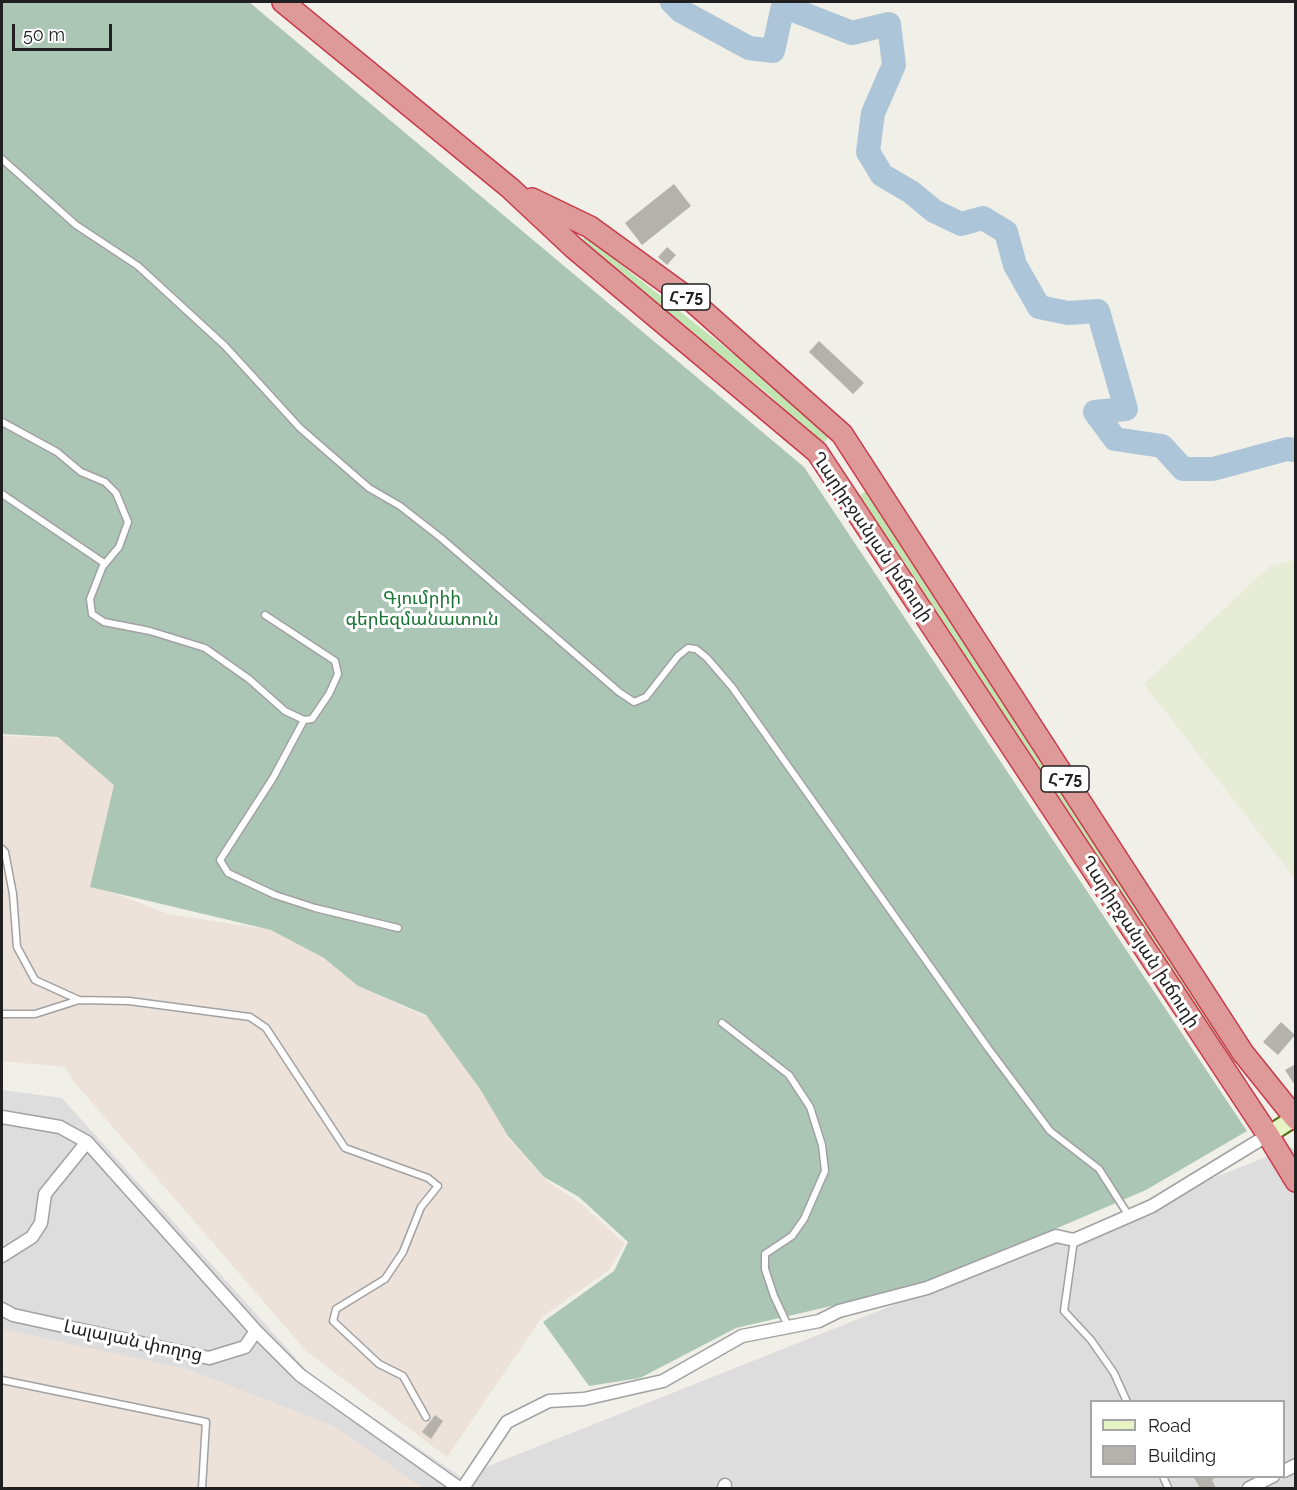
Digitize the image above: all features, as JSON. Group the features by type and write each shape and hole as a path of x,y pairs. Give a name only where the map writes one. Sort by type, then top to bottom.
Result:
{"highway":[{"name":"Հ-75","path":"283,2 510,188"},
{"name":"Ղարիբջանյան խճուղի","path":"510,188 590,227 692,301 842,434 1242,1053 1295,1118"},
{"name":"Ղարիբջանյան խճուղի","path":"510,188 574,248 820,457 1268,1134 1296,1182"},
{"path":"820,457 842,434"}],"main road":[{"path":"1268,1134 1295,1118"}],"street":[{"path":"2,1117 60,1127 87,1142 256,1331 300,1375 459,1488"},
{"path":"463,1488 507,1422 549,1401 584,1399 663,1381 742,1336 819,1321 839,1311 927,1288 1056,1236 1074,1240 1152,1206 1268,1134"},
{"path":"2,1256 32,1237 41,1223 45,1194 87,1142"},
{"name":"Լալայան փողոց","path":"2,1309 13,1315 209,1358 245,1347 256,1331"},
{"path":"1249,1488 1269,1478"}],"lane":[{"path":"2,159 76,225 138,266 225,346 300,428 369,488 400,506 441,538 619,692 634,702 646,697 678,656 688,648 696,649 707,658 732,687 754,722 1050,1131 1099,1169 1130,1217"},
{"path":"2,422 57,452 81,472 105,482 116,493 128,522 119,547 103,566 90,599 92,614 104,622 150,631 205,648 249,679 285,711 304,720 312,719 339,674 335,661 265,615"},
{"path":"2,494 76,542 104,563 103,566"},
{"path":"304,720 273,778 220,860 228,873 275,895 315,908 398,928"},
{"path":"2,849 5,852 13,894 17,947 35,980 79,1000"},
{"path":"2,1014 34,1014 79,1000 129,1000 250,1017 266,1028 345,1148 428,1178 438,1186 421,1207 403,1252 385,1279 336,1309 333,1321 379,1364 403,1376 426,1417"},
{"path":"722,1023 789,1076 810,1107 822,1145 825,1171 804,1219 792,1236 765,1254 765,1269 788,1327"},
{"path":"1074,1240 1064,1311 1091,1340 1114,1373 1127,1400"},
{"path":"2,1380 206,1422 202,1488"}],"shaded area":[{"path":"2,736 61,738 117,786 93,885 168,914 278,931 332,963 358,986 429,1018 491,1094 509,1138 547,1181 583,1205 625,1244 609,1270 542,1317 447,1457 307,1352 75,1083 65,1067 2,1061"},
{"path":"2,1090 62,1098 311,1375 461,1477 1291,1147 1295,1149 1295,1488 2,1488"},
{"path":"2,1329 187,1369 334,1426 423,1488 2,1488"}],"green space":[{"name":"Գյումրիի գերեզմանատուն","path":"2,2 249,2 804,467 1247,1131 1146,1190 927,1284 736,1328 640,1378 589,1386 543,1322 614,1271 628,1242 579,1197 544,1177 508,1136 480,1089 426,1015 358,986 324,958 271,930 90,887 114,785 58,737 2,734"},
{"path":"585,236 736,356 829,437 822,444 768,394 581,243"},
{"path":"866,491 1237,1060 1231,1068 858,497"},
{"path":"1296,560 1295,879 1144,684 1270,566"}],"building":[{"path":"674,184 691,206 642,245 625,223"},
{"path":"667,247 676,255 667,265 658,257"},
{"path":"819,341 864,383 853,394 809,352"},
{"path":"1281,1022 1295,1035 1278,1055 1263,1042"},
{"path":"1296,1064 1296,1087 1285,1070"},
{"path":"435,1415 443,1421 431,1439 422,1432"},
{"path":"1194,1478 1215,1478 1212,1480 1216,1488 1200,1488"}],"waterway":[{"path":"672,2 681,11 749,48 773,51 783,6 852,33 889,24 894,65 873,113 868,152 882,175 911,192 934,211 961,224 983,218 1006,232 1015,265 1039,307 1068,313 1098,311 1126,409 1095,412 1115,439 1162,446 1183,469 1213,469 1287,449 1296,450"}]}
